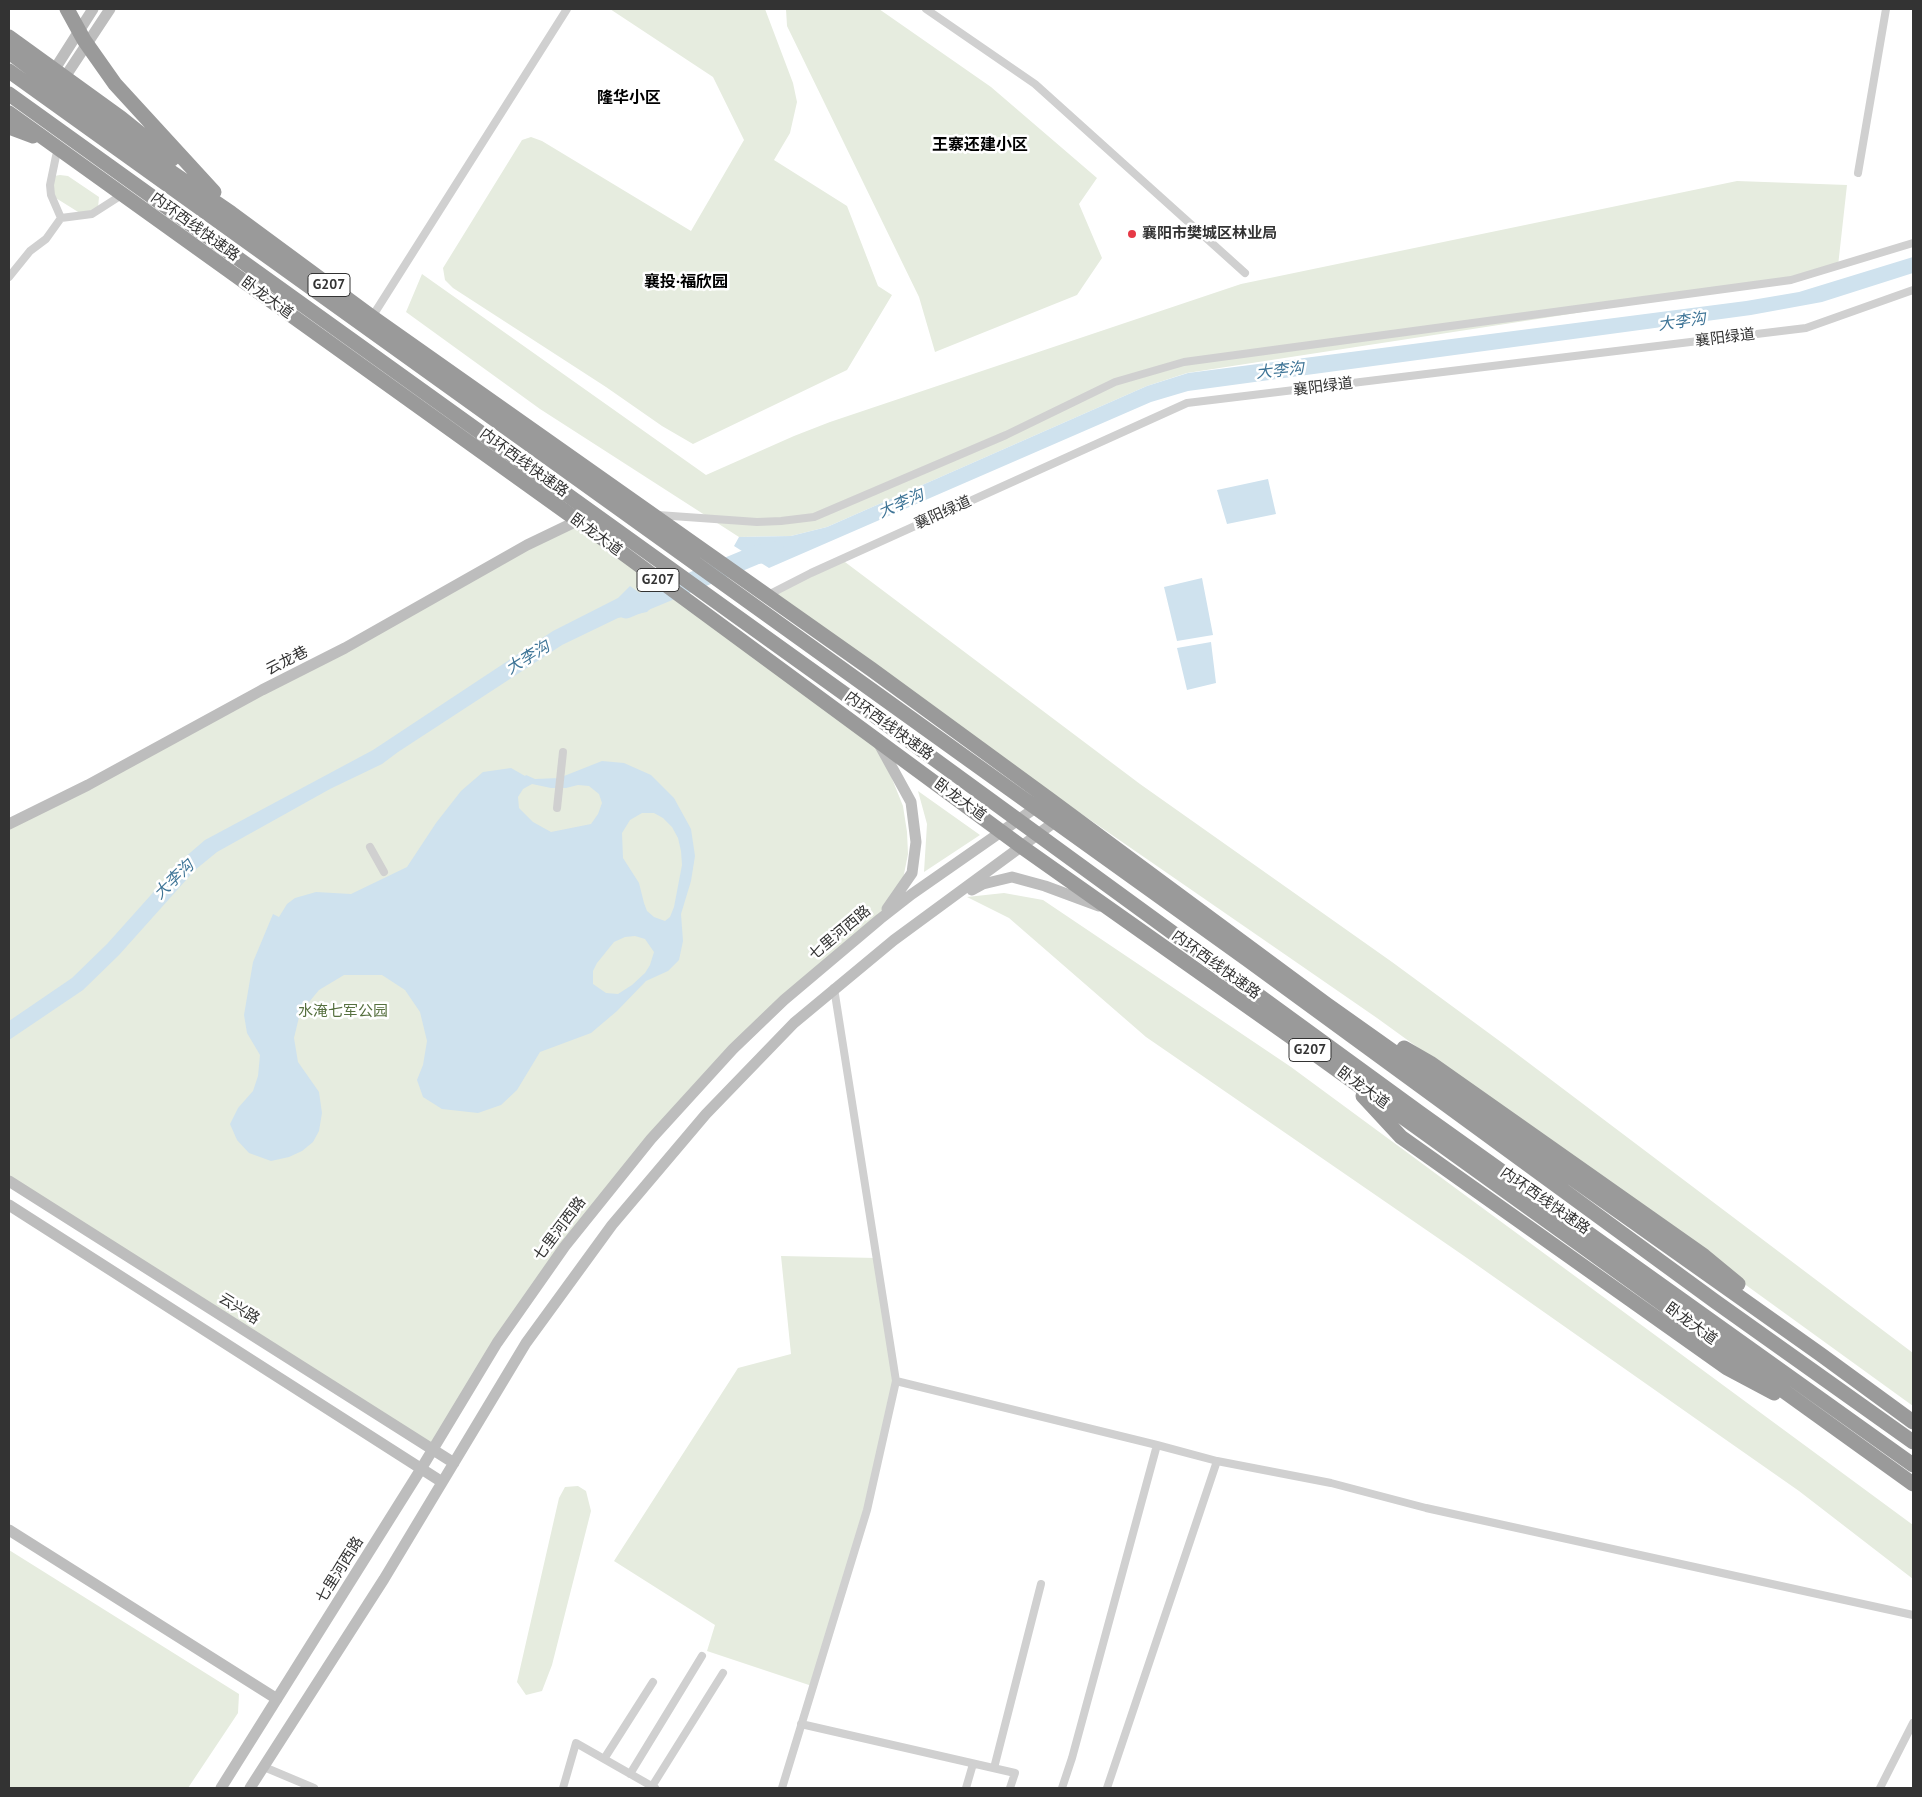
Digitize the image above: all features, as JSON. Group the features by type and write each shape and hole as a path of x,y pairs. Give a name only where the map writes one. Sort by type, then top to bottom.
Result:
{"highway":[{"path":"67,9 84,40 115,84 210,189"},
{"path":"9,37 121,118 210,189 423,346 481,404 511,430"},
{"path":"9,42 30,68"},
{"name":"G207","path":"9,52 372,316 751,586 871,669 1326,1004 1913,1422"},
{"name":"内环西线快速路","path":"9,71 1248,960 1716,1302 1913,1442"},
{"name":"内环西线快速路","path":"9,94 857,703 1300,1026 1913,1465"},
{"path":"9,113 58,150 160,215 415,398 459,420 499,445"},
{"name":"卧龙大道","path":"9,113 609,543 1001,831 1913,1484"},
{"path":"9,127 58,150"},
{"path":"1248,960 1430,1063 1704,1256 1820,1354"},
{"path":"1300,1026 1401,1137 1726,1368 1829,1423"}],"street":[{"path":"52,85 93,9"},
{"path":"52,85 110,9"},
{"path":"372,316 567,9"},
{"path":"926,9 1035,84 1245,273"},
{"path":"1858,173 1886,9"},
{"path":"58,150 50,190 62,218"},
{"path":"9,277 30,251 46,239 62,218 92,214 117,198"},
{"path":"651,514 757,522 814,517 1006,435 1115,382 1184,362 1791,280 1913,243"},
{"name":"襄阳绿道","path":"766,596 811,573 1187,403 1806,328 1913,290"},
{"name":"云龙巷","path":"9,824 88,785 262,690 345,648 527,545 577,521"},
{"path":"876,739 911,802 916,842 912,873 880,919"},
{"path":"556,808 563,752"},
{"name":"七里河西路","path":"221,1788 497,1343 565,1246 651,1139 734,1049 784,1000 880,919 1001,831 1049,799"},
{"path":"250,1788 384,1580 526,1343 612,1225 706,1114 794,1023 834,988 929,914 1067,813"},
{"path":"370,847 384,872"},
{"path":"929,914 983,884 1012,877 1045,886 1115,912"},
{"path":"782,1788 867,1510 896,1381 834,988"},
{"name":"云兴路","path":"9,1181 454,1463"},
{"path":"9,1205 442,1482"},
{"path":"896,1381 1157,1444 1217,1461 1331,1483 1426,1508 1913,1615"},
{"path":"1062,1788 1157,1444"},
{"path":"1107,1788 1217,1461"},
{"path":"9,1530 277,1699"},
{"path":"994,1768 1041,1584"},
{"path":"630,1774 702,1656"},
{"path":"563,1788 576,1743 652,1788 723,1672"},
{"path":"604,1759 653,1682"},
{"path":"1880,1788 1913,1723"},
{"path":"800,1724 1015,1773 1010,1788"},
{"path":"966,1788 973,1764"},
{"path":"264,1767 314,1788"}],"green space":[{"path":"610,9 765,9 793,83 797,102 790,133 774,160 847,206 878,286 892,295 847,370 693,444 662,426 606,387 453,288 445,280 443,268 522,140 531,137 542,141 691,231 744,140 713,77"},
{"path":"786,9 879,9 991,87 1097,178 1079,204 1102,258 1077,295 935,352 919,297 787,26"},
{"path":"54,176 68,176 99,197 98,208 83,215 51,195"},
{"path":"1737,181 1847,185 1838,266 1791,280 1187,373 1147,386 827,527 791,536 739,537 540,409 406,312 422,274 706,475 830,422 1241,284"},
{"name":"水淹七军公园","path":"577,521 876,739 903,806 908,854 903,879 880,919 734,1049 565,1246 433,1449 9,1181 9,824"},
{"path":"841,559 1140,784 1392,962 1505,1045 1913,1353 1913,1406 1377,1018 766,596"},
{"path":"918,791 980,835 924,872 927,824"},
{"path":"1004,893 1043,900 1291,1067 1913,1525 1913,1579 1799,1491 1467,1258 1146,1037 1009,918 967,897"},
{"path":"781,1256 877,1258 896,1381 867,1510 812,1686 707,1651 715,1625 614,1561 738,1368 791,1354"},
{"path":"578,1486 586,1491 591,1511 552,1665 542,1691 526,1695 517,1682 559,1498 565,1487"},
{"path":"9,1550 239,1694 238,1713 188,1788 9,1788"}],"water":[{"path":"1913,257 1913,273 1822,302 1751,315 1188,391 1151,402 769,568 734,546 739,537 791,536 827,527 1147,386 1188,373 1746,301 1799,292"},
{"path":"1268,479 1276,514 1227,524 1217,490"},
{"path":"1202,578 1213,635 1177,641 1164,587"},
{"path":"630,586 655,604 647,612 618,618 562,645 382,764 330,789 217,852 195,870 119,955 83,990 9,1040 9,1021 72,978 107,944 184,858 205,840 373,750 553,631 618,598"},
{"path":"1211,642 1216,683 1187,690 1177,648"},
{"path":"602,761 624,763 651,775 674,798 691,829 695,856 691,881 681,914 683,941 679,960 668,971 646,981 617,1011 591,1033 540,1052 517,1090 501,1105 478,1113 442,1109 423,1097 417,1080 423,1065 427,1041 420,1012 405,990 382,975 344,975 319,990 300,1013 294,1038 298,1062 319,1092 322,1113 319,1131 313,1142 302,1151 289,1157 271,1161 249,1153 237,1140 230,1124 238,1108 253,1091 258,1076 260,1055 247,1033 244,1015 253,962 273,914 279,917 287,904 295,898 316,892 351,894 407,867 436,823 461,791 483,772 511,768 535,779 559,778","holes":["532,784 551,788 566,788 578,785 589,786 599,794 602,803 598,814 591,824 551,832 533,822 519,808 518,797 523,789","642,813 654,813 663,818 672,827 678,838 682,865 674,907 670,917 665,921 654,917 647,911 639,883 623,858 622,833 630,820","635,936 645,939 654,952 650,965 645,973 632,985 618,994 606,993 593,984 593,971 614,942 625,937"]}],"waterway":[{"name":"大李沟","path":"626,609 756,555 775,551"}],"place":[{"name":"襄阳市樊城区林业局","path":"1132,234"}],"district":[{"name":"隆华小区","path":"629,98"},
{"name":"王寨还建小区","path":"980,145"},
{"name":"襄投·福欣园","path":"686,282"}]}
